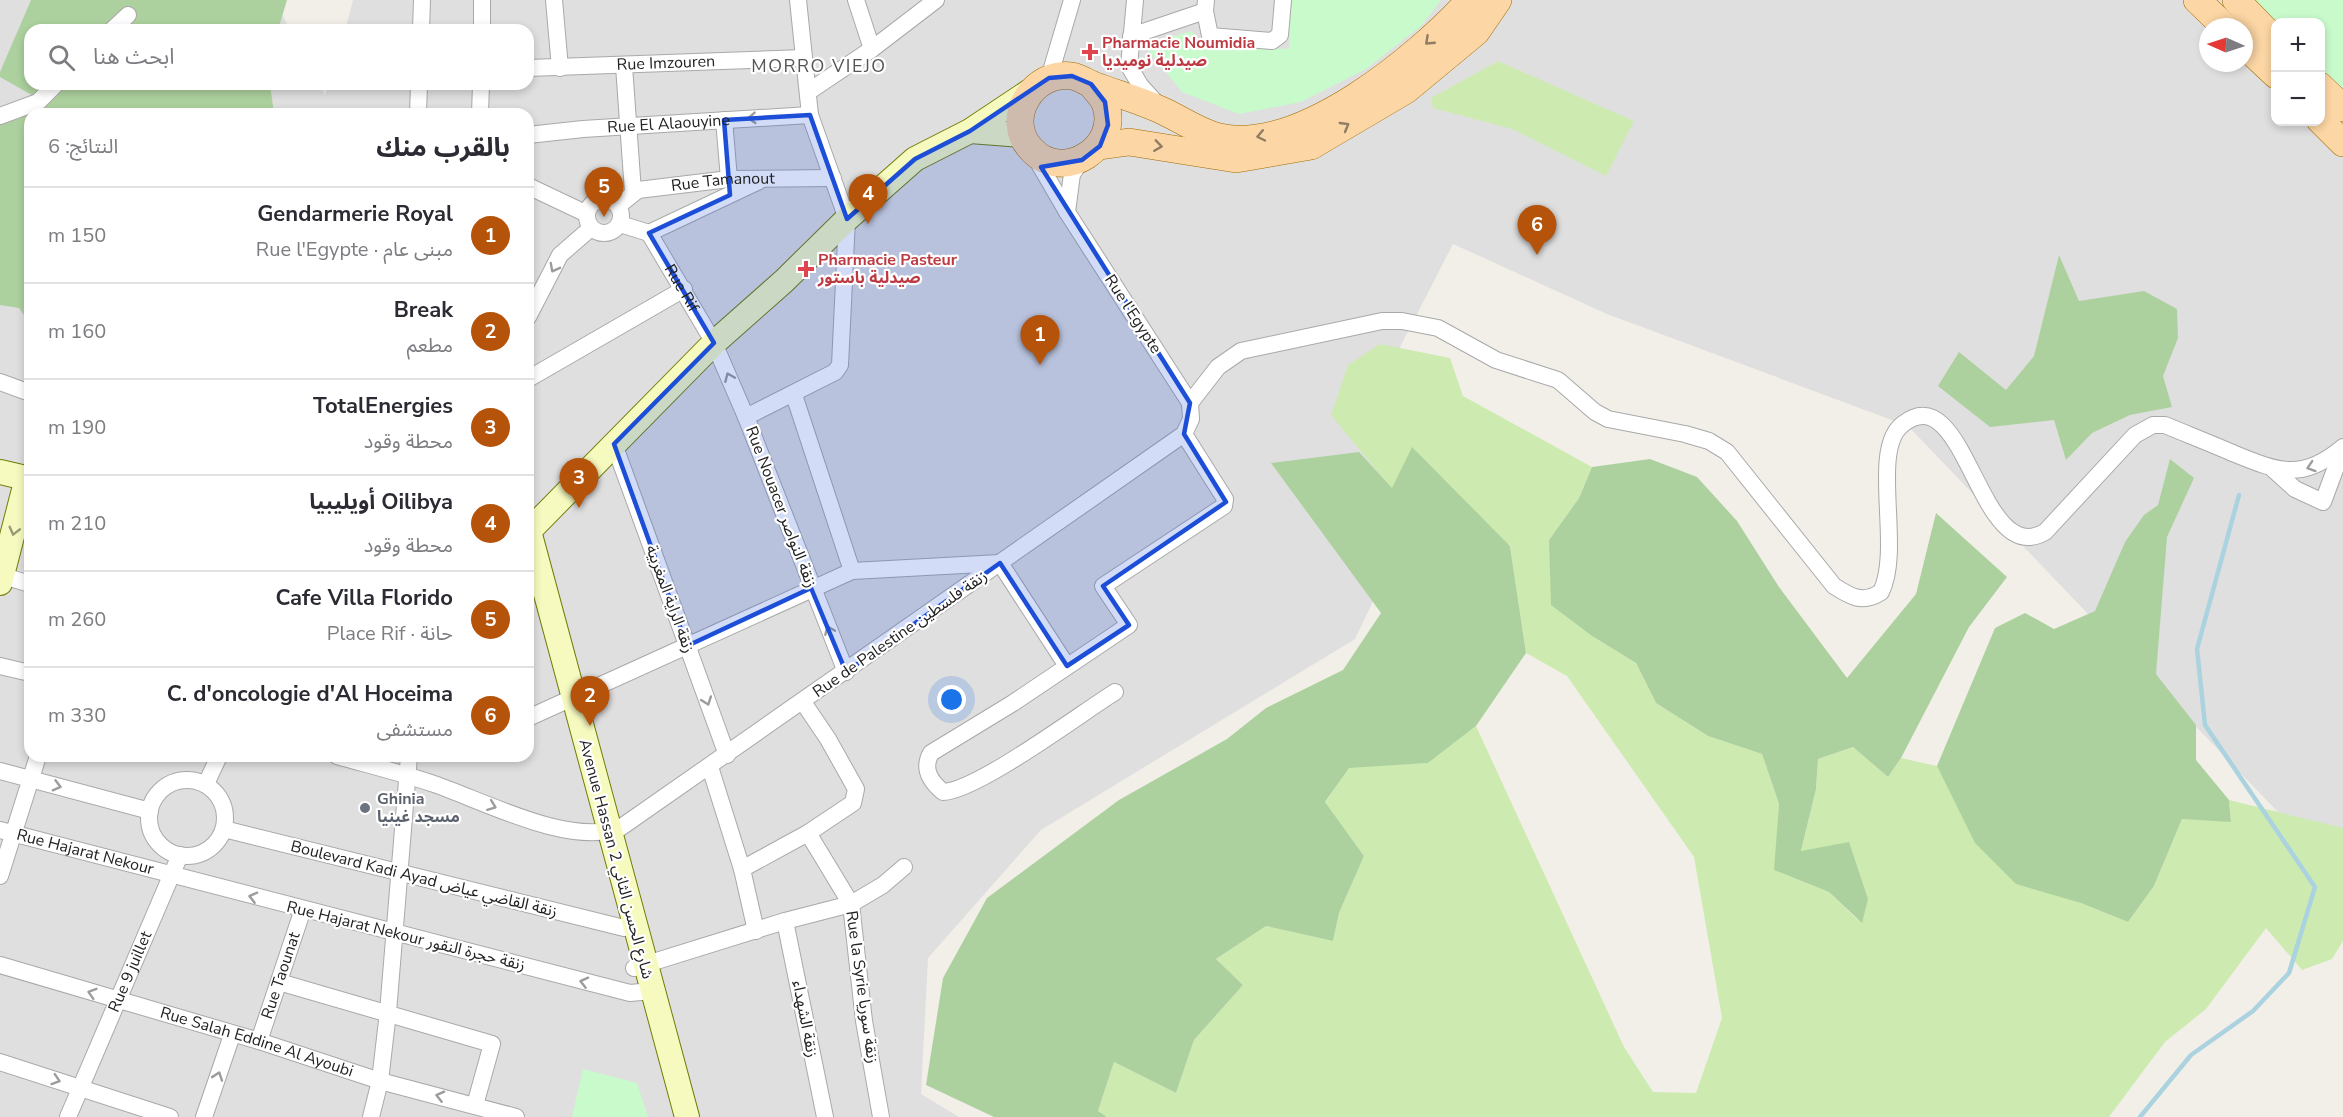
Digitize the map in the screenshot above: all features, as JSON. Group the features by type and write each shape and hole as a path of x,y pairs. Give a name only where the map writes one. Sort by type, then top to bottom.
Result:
{"main road":[{"path":"1470,0 1411,58 1366,91 1285,130 1247,138 1217,136 1163,111 1072,76 1040,84 1020,112 1027,142 1044,159 1060,164 1129,142 1236,159 1311,146 1406,90 1476,32 1498,0"},
{"path":"2197,0 2216,18"},
{"path":"2236,0 2271,36"},
{"path":"2253,53 2273,72"},
{"path":"1091,84 1105,102 1108,125 1091,153"},
{"path":"2325,91 2343,108"},
{"path":"2325,125 2343,143"}],"street":[{"path":"421,24 422,0"},
{"path":"482,0 482,24"},
{"path":"554,0 560,68"},
{"path":"746,417 794,395 835,372 840,365 847,219 810,115 798,0"},
{"path":"856,0 872,49"},
{"path":"808,92 872,49 915,8 936,0"},
{"path":"534,526 714,343 915,159 970,131 1040,84 1072,0"},
{"path":"1135,0 1129,66 1140,85 1163,111"},
{"path":"1131,36 1206,5 1207,31 1215,38 1272,41 1280,35 1283,0"},
{"path":"118,24 128,15"},
{"name":"Rue Imzouren","path":"534,68 804,58"},
{"path":"618,206 633,192 624,66"},
{"path":"0,116 38,102 50,90"},
{"path":"418,108 419,90"},
{"path":"480,108 481,90"},
{"name":"Rue El Alaouyine","path":"534,134 628,126 810,115"},
{"path":"724,120 729,179"},
{"path":"970,131 1027,142"},
{"name":"Rue l'Egypte","path":"1027,142 1188,419 1225,499 1224,506 1102,586 1129,625 1067,666"},
{"path":"1067,212 1072,174 1091,153"},
{"name":"Rue Tamanout","path":"633,192 729,179 832,178"},
{"path":"620,224 649,233 763,179"},
{"path":"534,189 589,221 602,233 608,233 620,224 621,212 618,206 602,199 592,205 589,221 560,255 534,305"},
{"name":"Rue Rif","path":"649,233 714,343"},
{"path":"534,376 684,290"},
{"name":"Rue de Palestine زنقة فلسطين","path":"604,833 638,818 1000,563 1188,419 1218,367 1241,351 1383,321 1422,323 1438,328 1496,360 1558,380 1595,412 1608,419 1685,434 1709,441 1727,452 1834,585 1851,597 1863,600 1881,592 1888,579 1891,552 1888,450 1898,428 1906,421 1920,417 1942,424 1953,438 1996,516 2011,533 2027,538 2044,532 2135,435 2153,425 2165,425 2274,470"},
{"name":"Rue Nouacer زنقة النواصر","path":"714,343 746,417 811,588 846,672"},
{"path":"0,382 24,391"},
{"path":"794,395 852,571"},
{"name":"زنقة الراية المغربية","path":"614,444 727,755"},
{"path":"2274,470 2292,471 2319,465 2343,448"},
{"path":"2274,470 2295,489 2324,502 2343,448"},
{"path":"0,472 24,475"},
{"path":"24,494 1,578 24,583"},
{"name":"Avenue Hassan 2 شارع الحسن الثاني","path":"534,553 568,701"},
{"path":"534,715 852,571 1000,563 1067,666 931,753 926,763 935,785 943,792 955,792 980,780 1114,692"},
{"name":"Avenue Hassan 2 شارع الحسن الثاني","path":"534,589 568,701 639,967 687,1117"},
{"path":"0,666 24,672"},
{"path":"742,869 808,833 853,803 856,789 828,739 803,702"},
{"path":"0,876 7,832 36,762"},
{"path":"206,784 216,762"},
{"path":"359,762 408,775 567,831 604,833"},
{"path":"371,1117 380,1081 388,1012 409,762"},
{"path":"710,767 742,869 756,931"},
{"path":"0,771 150,811"},
{"path":"187,779 206,784 217,794 224,806 224,829 216,843 207,851 194,856 167,851 154,837 149,821 153,799 165,786 177,780 187,779"},
{"name":"Boulevard Kadi Ayad زنقة القاضي عياض","path":"224,829 624,928"},
{"name":"Rue Hajarat Nekour","path":"7,832 171,876"},
{"name":"Avenue Hassan 2 شارع الحسن الثاني","path":"604,833 624,928 639,967"},
{"name":"Rue la Syrie زنقة سوريا","path":"808,833 851,904 864,1021 881,1117"},
{"name":"Rue 9 juillet","path":"68,1117 180,855"},
{"path":"639,967 785,921 851,904 883,885 904,867"},
{"name":"Rue Hajarat Nekour زنقة حجرة النقور","path":"171,876 396,934 647,993"},
{"name":"Rue Taounat","path":"259,1041 303,909"},
{"name":"زنقة الشهداء","path":"785,921 825,1117"},
{"name":"Rue Salah Eddine Al Ayoubi","path":"0,965 232,1035 259,1041 380,1081 516,1117"},
{"path":"279,982 492,1044 475,1105"},
{"name":"Avenue Hassan 2 شارع الحسن الثاني","path":"647,993 677,1117"},
{"path":"204,1117 232,1035"},
{"path":"0,1062 170,1117"}],"highlighted area":[{"path":"1072,76 1091,84 1105,102 1108,125 1100,146 1082,160 1041,167 1190,403 1184,434 1226,502 1103,586 1129,625 1067,666 1000,563 846,672 811,588 687,646 614,444 714,343 649,233 730,195 724,120 810,115 847,219 915,159 970,131 1049,78"}],"shaded area":[{"path":"0,0 275,0 287,24 24,24 24,90 322,90 325,95 327,90 534,90 534,24 347,24 353,0 2251,0 2271,18 2271,126 2325,126 2325,55 2343,68 2343,880 1908,426 1607,314 1453,244 1380,386 1412,520 1355,639 1041,830 928,958 921,1094 959,1117 0,1117"}],"green space":[{"path":"31,0 287,0 280,24 24,24 24,90 271,90 273,108 31,108 44,102 0,77 0,72"},
{"path":"1291,0 1441,0 1421,26 1366,69 1301,102 1239,114 1182,92 1144,45 1191,31 1208,46 1289,49"},
{"path":"2250,0 2343,0 2343,91 2325,73 2325,18 2271,18"},
{"path":"1498,61 1634,121 1606,176 1512,129 1433,108 1431,98"},
{"path":"24,112 24,315 19,308 0,305 0,123"},
{"path":"2059,255 2079,301 2144,291 2177,309 2178,338 2163,376 2172,407 2130,415 2092,433 2066,460 2054,420 1990,427 1938,386 1959,352 2006,390 2034,356"},
{"path":"1380,344 1450,358 1463,396 1592,467 1579,498 1549,540 1592,636 1636,663 1656,703 1708,736 1762,754 1779,804 1775,870 1829,892 1861,923 1801,852 1816,789 1818,759 1853,747 1888,777 1901,758 1937,766 1951,791 2081,903 2128,922 2154,886 2182,819 2231,821 2229,800 2343,828 2343,941 2332,959 2302,970 2266,928 2206,1009 2165,1042 2109,1117 1107,1117 1098,1111 1114,1062 1176,1093 1194,1040 1243,985 1216,959 1266,926 1333,941 1339,913 1364,856 1325,803 1349,767 1428,763 1476,726 1624,1047 1653,1092 1696,1093 1722,1018 1694,857 1567,676 1526,653 1510,545 1392,489 1331,415 1348,365"},
{"path":"1412,447 1510,546 1526,653 1476,726 1428,763 1349,768 1325,802 1364,856 1339,913 1333,941 1266,926 1216,959 1243,985 1194,1040 1176,1093 1114,1062 1098,1111 1107,1117 994,1117 926,1085 943,978 987,898 1119,800 1227,739 1266,708 1343,670 1381,613 1271,463 1359,452 1392,488"},
{"path":"1650,459 1697,477 1737,521 1779,587 1847,678 1916,594 1936,513 2007,577 1969,627 1901,758 1888,777 1853,747 1818,759 1816,789 1801,851 1849,842 1868,899 1862,923 1829,892 1774,870 1779,804 1762,754 1708,736 1656,703 1636,663 1592,636 1551,605 1549,540 1579,498 1592,467"},
{"path":"2170,459 2194,478 2167,537 2156,674 2196,725 2196,760 2229,800 2231,822 2182,819 2154,886 2128,922 2081,903 2016,884 1975,843 1937,766 1995,628 2025,613 2054,629 2095,611 2125,542 2144,515 2158,505"},
{"path":"583,1069 637,1083 648,1117 572,1117"}],"waterway":[{"path":"2140,1117 2191,1055 2253,1011 2289,973 2315,887 2205,725 2197,649 2239,495"}],"place":[{"name":"Pharmacie Noumidia صيدلية نوميديا","path":"1090,52"},
{"name":"Cafe Villa Florido","path":"604,217"},
{"name":"Oilibya أويليبيا","path":"868,224"},
{"name":"C. d'oncologie d'Al Hoceima","path":"1537,255"},
{"name":"Pharmacie Pasteur صيدلية باستور","path":"806,269"},
{"name":"Gendarmerie Royal","path":"1040,365"},
{"name":"TotalEnergies","path":"579,508"},
{"name":"Break","path":"590,726"},
{"name":"Ghinia مسجد غينيا","path":"365,808"}],"district":[{"name":"MORRO VIEJO","path":"819,66"}]}
